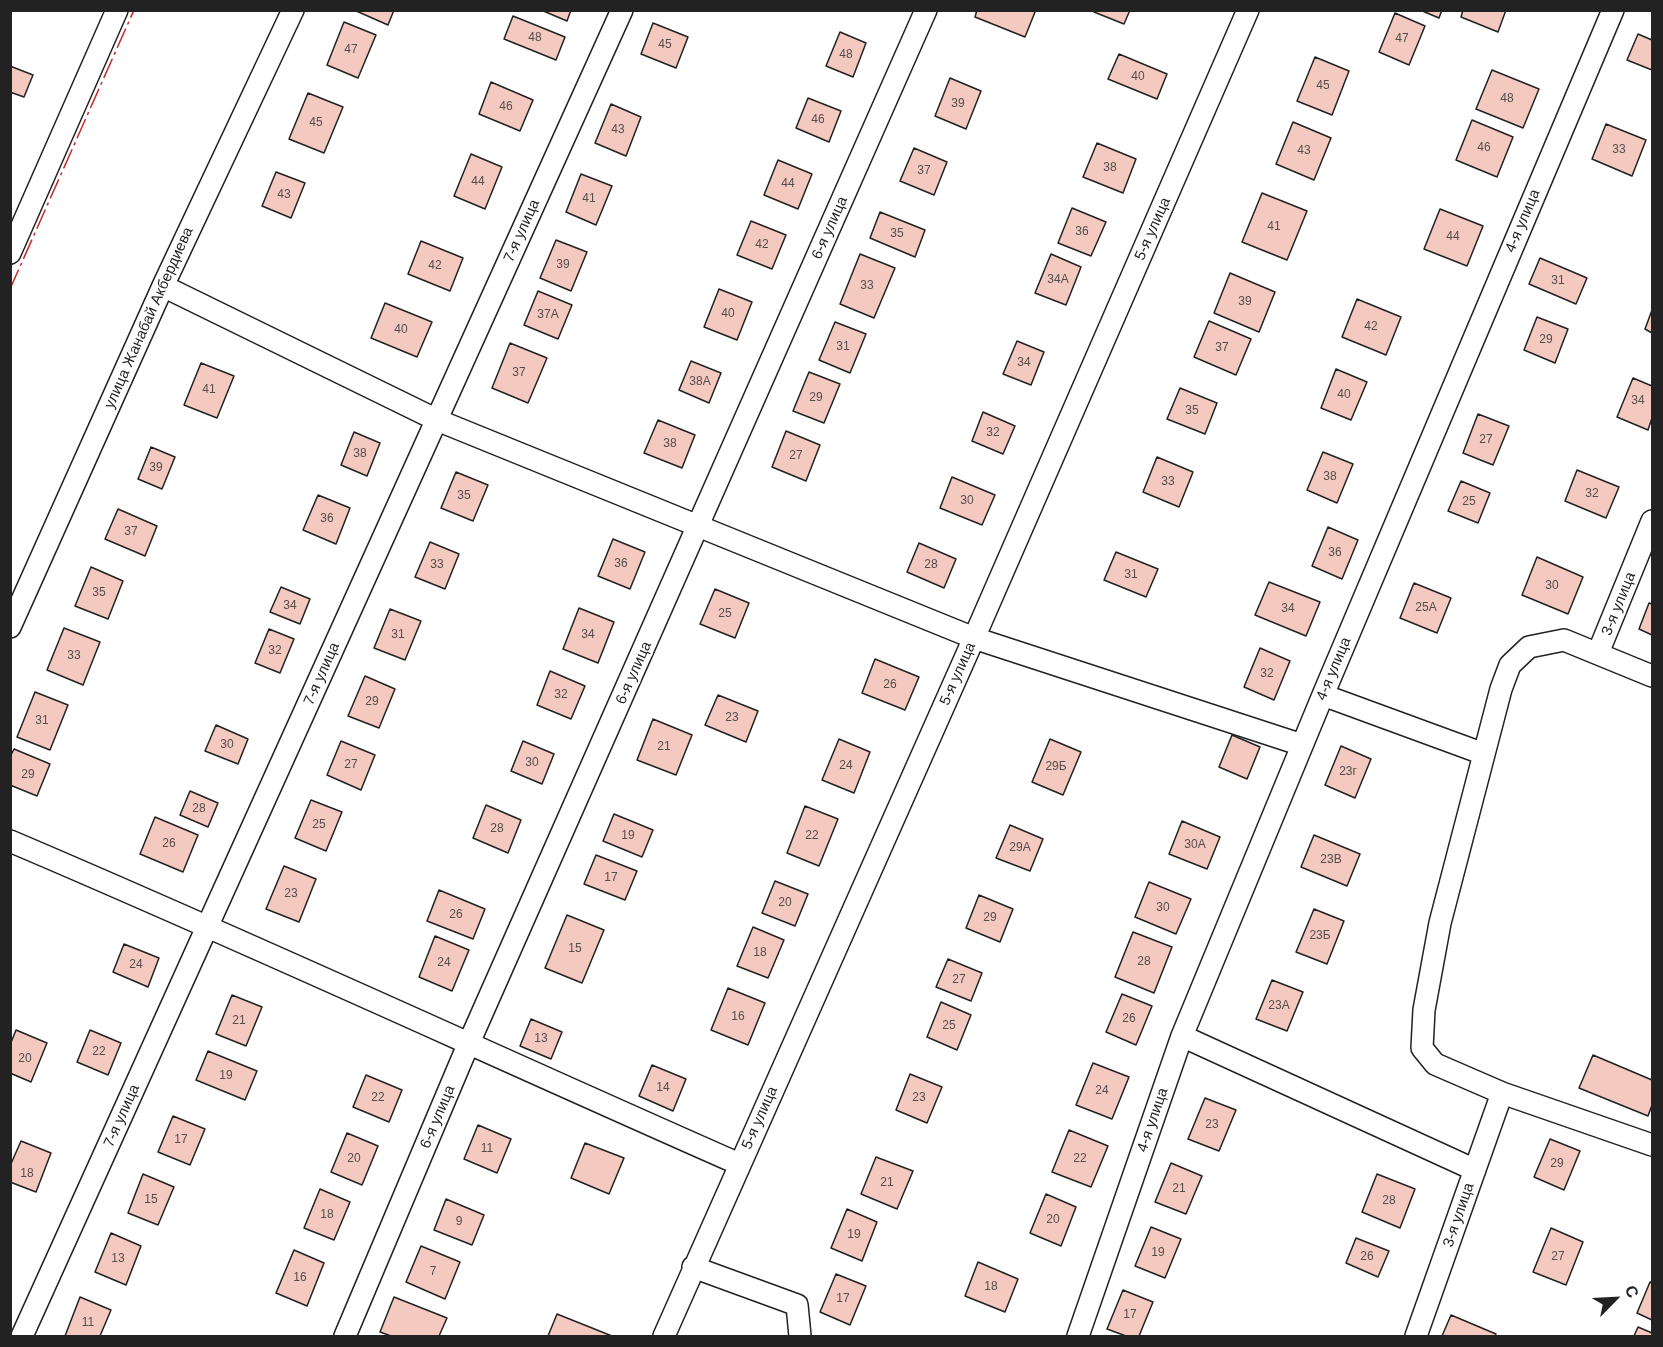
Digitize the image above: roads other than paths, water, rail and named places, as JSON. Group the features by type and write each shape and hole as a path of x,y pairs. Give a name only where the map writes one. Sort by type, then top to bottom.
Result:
{"street":[{"path":"10,253 117,10"},
{"name":"улица Жанабай Акбердиева","path":"10,627 163,286 293,10"},
{"name":"7-я улица","path":"22,1336 622,10"},
{"name":"6-я улица","path":"345,1336 468,1045 926,10"},
{"name":"5-я улица","path":"664,1336 974,638 1248,10"},
{"name":"4-я улица","path":"1078,1336 1182,1036 1323,695 1613,10"},
{"path":"163,286 437,420 974,638 1302,745"},
{"name":"3-я улица","path":"1598,653 1653,521"},
{"path":"1653,676 1563,640 1529,647 1510,665 1501,689 1440,923 1424,1010 1422,1048 1435,1064 1502,1093 1653,1145"},
{"path":"1323,695 1484,754"},
{"path":"10,841 208,926 468,1045 739,1164"},
{"path":"1182,1036 1475,1170"},
{"name":"3-я улица","path":"1416,1336 1502,1093"},
{"path":"693,1267 797,1305 800,1336"}]}
